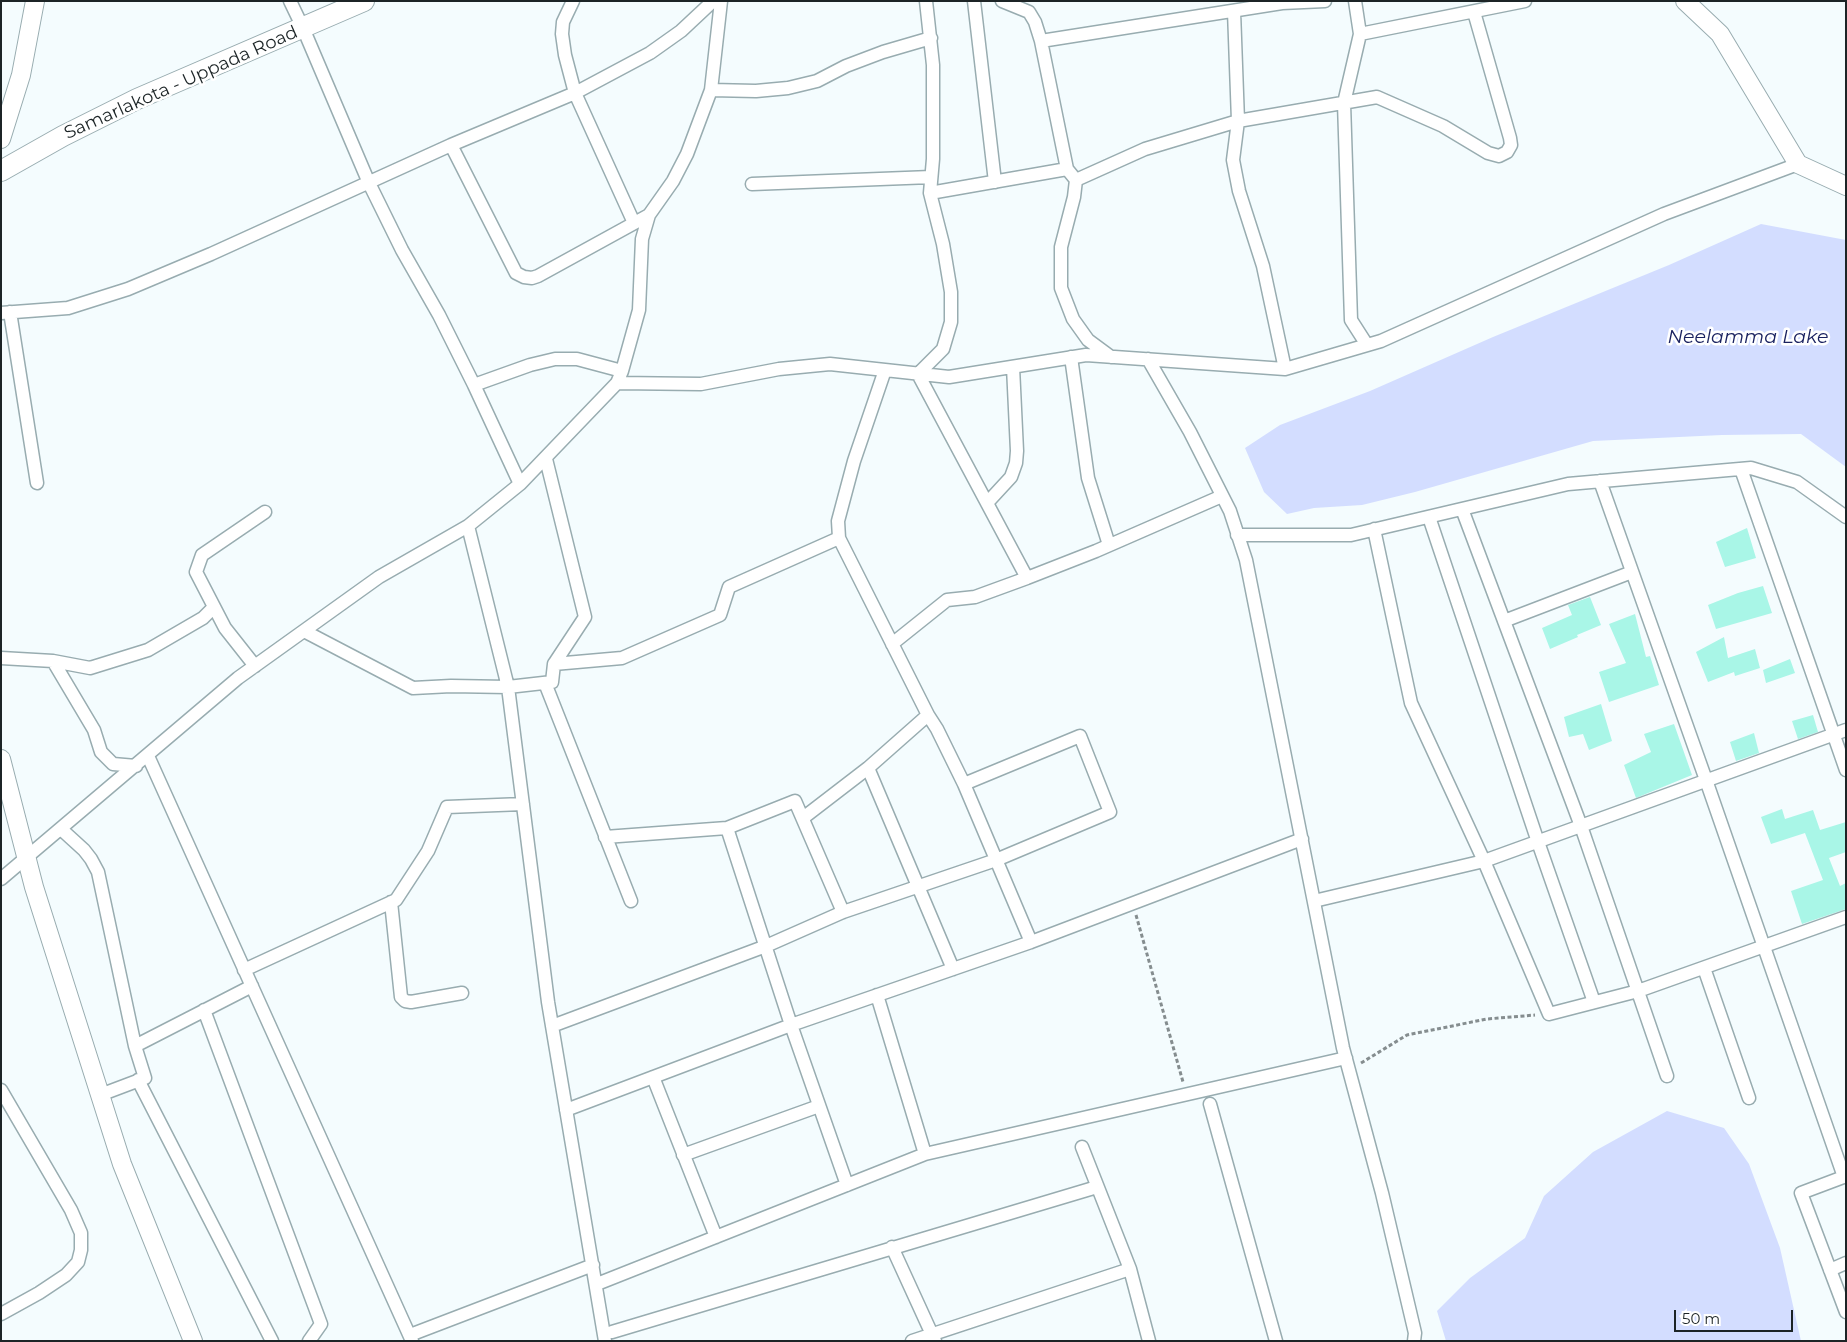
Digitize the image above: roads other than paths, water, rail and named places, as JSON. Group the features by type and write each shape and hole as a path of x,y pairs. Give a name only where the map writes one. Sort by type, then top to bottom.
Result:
{"main road":[{"name":"Samarlakota - Uppada Road","path":"1,171 63,136 137,99 364,1"}],"street":[{"path":"290,1 304,28 369,183 402,250 439,315 520,484"},
{"path":"573,1 563,22 562,34 565,55 575,93 634,223"},
{"path":"37,483 6,313 68,308 128,289 211,254 451,145 575,93 650,53 681,31 714,1"},
{"path":"1,879 255,666 378,577 468,526 520,484 546,459 620,377 639,310 642,239 649,215 673,182 687,154 711,90 721,1"},
{"path":"918,374 943,349 951,322 952,292 943,244 930,193 933,159 933,65 926,1"},
{"path":"974,1 996,182"},
{"path":"1002,1 1029,12 1035,22 1041,41 1067,169 1076,180 1074,197 1061,247 1061,288 1073,318 1088,340 1111,357"},
{"path":"1041,41 1282,3 1325,1"},
{"path":"1355,1 1360,34 1344,104 1351,320 1367,345"},
{"path":"1360,34 1525,1"},
{"path":"1684,1 1720,34 1798,164 1846,186"},
{"path":"1,140 21,75 38,2"},
{"path":"1234,11 1238,121 1234,160 1239,191 1263,266 1285,369"},
{"path":"1076,180 1145,149 1238,121 1377,97 1443,126 1488,153 1499,156 1507,152 1511,145 1510,138 1474,12"},
{"path":"711,90 756,91 788,88 817,81 846,66 883,52 931,38"},
{"path":"451,145 516,273 524,277 532,278 538,276 649,215"},
{"path":"474,385 530,365 555,359 577,359 620,377 701,384 779,369 830,364 949,377 1086,355 1285,369 1390,337 1664,214 1798,164"},
{"path":"930,193 1067,169"},
{"path":"752,184 931,177"},
{"path":"1071,358 1088,478 1109,545"},
{"path":"1148,359 1190,432 1230,511 1246,560 1343,1048 1385,1202 1415,1333 1414,1341"},
{"path":"987,503 1010,477 1016,463 1013,367"},
{"path":"885,370 854,461 838,522 839,538 964,784 1031,942"},
{"path":"918,374 1027,578"},
{"path":"304,631 413,688 452,686 508,687 552,682 554,664 585,617 546,459"},
{"path":"1237,535 1351,535 1568,484 1751,468 1797,482 1846,517"},
{"path":"1741,469 1840,733 1846,770"},
{"path":"1600,481 1845,1177 1801,1193 1846,1312"},
{"path":"892,644 947,600 975,596 1027,578 1222,496"},
{"path":"1462,509 1581,826 1667,1076"},
{"path":"255,666 225,628 196,572 202,555 265,512"},
{"path":"1429,517 1594,1002"},
{"path":"468,526 508,687 552,1026 593,1265 608,1336 892,1247 1097,1187"},
{"path":"1374,529 1411,703 1484,861 1548,1014 1638,991 1846,917"},
{"path":"554,664 622,658 720,615 729,586 839,538"},
{"path":"1504,621 1632,572"},
{"path":"1,658 53,661 90,668 148,650 202,618 214,607"},
{"path":"53,661 94,730 101,752 113,764 136,766"},
{"path":"545,683 631,901"},
{"path":"803,818 868,768 928,715"},
{"path":"1314,901 1484,861 1840,733"},
{"path":"552,1026 766,946 843,912 996,860 1110,812 1080,736 964,784"},
{"path":"148,756 411,1338 593,1265"},
{"path":"1,758 34,887 122,1164 193,1341"},
{"path":"868,768 953,969"},
{"path":"606,836 727,828 795,801 843,912"},
{"path":"244,970 396,900 428,851 447,807 522,804"},
{"path":"727,828 791,1025 847,1185"},
{"path":"61,829 84,850 98,872 135,1046 145,1078 100,1095"},
{"path":"566,1110 791,1025 1031,942 1302,839"},
{"path":"391,902 400,997 405,1001 411,1002 462,993"},
{"path":"1704,968 1749,1098"},
{"path":"135,1046 252,986"},
{"path":"877,995 925,1154"},
{"path":"204,1010 321,1324 309,1341"},
{"path":"597,1284 925,1154 1186,1095 1348,1064"},
{"path":"653,1078 716,1237"},
{"path":"138,1080 272,1341"},
{"path":"1,1090 71,1210 80,1232 81,1250 78,1262 66,1275 39,1293 1,1314"},
{"path":"1210,1104 1276,1341"},
{"path":"683,1155 819,1106"},
{"path":"1082,1148 1130,1269 1149,1341"},
{"path":"892,1247 934,1338"},
{"path":"1830,1270 1846,1263"},
{"path":"912,1341 934,1338 1130,1269"}],"water":[{"name":"Neelamma Lake","path":"1761,224 1846,240 1846,467 1801,434 1722,435 1593,441 1415,492 1362,505 1314,508 1287,514 1264,492 1245,448 1280,425 1370,391 1493,337 1669,265"},
{"path":"1667,1111 1724,1128 1749,1164 1780,1248 1801,1341 1446,1341 1437,1311 1470,1278 1525,1238 1544,1196 1593,1152"}]}
